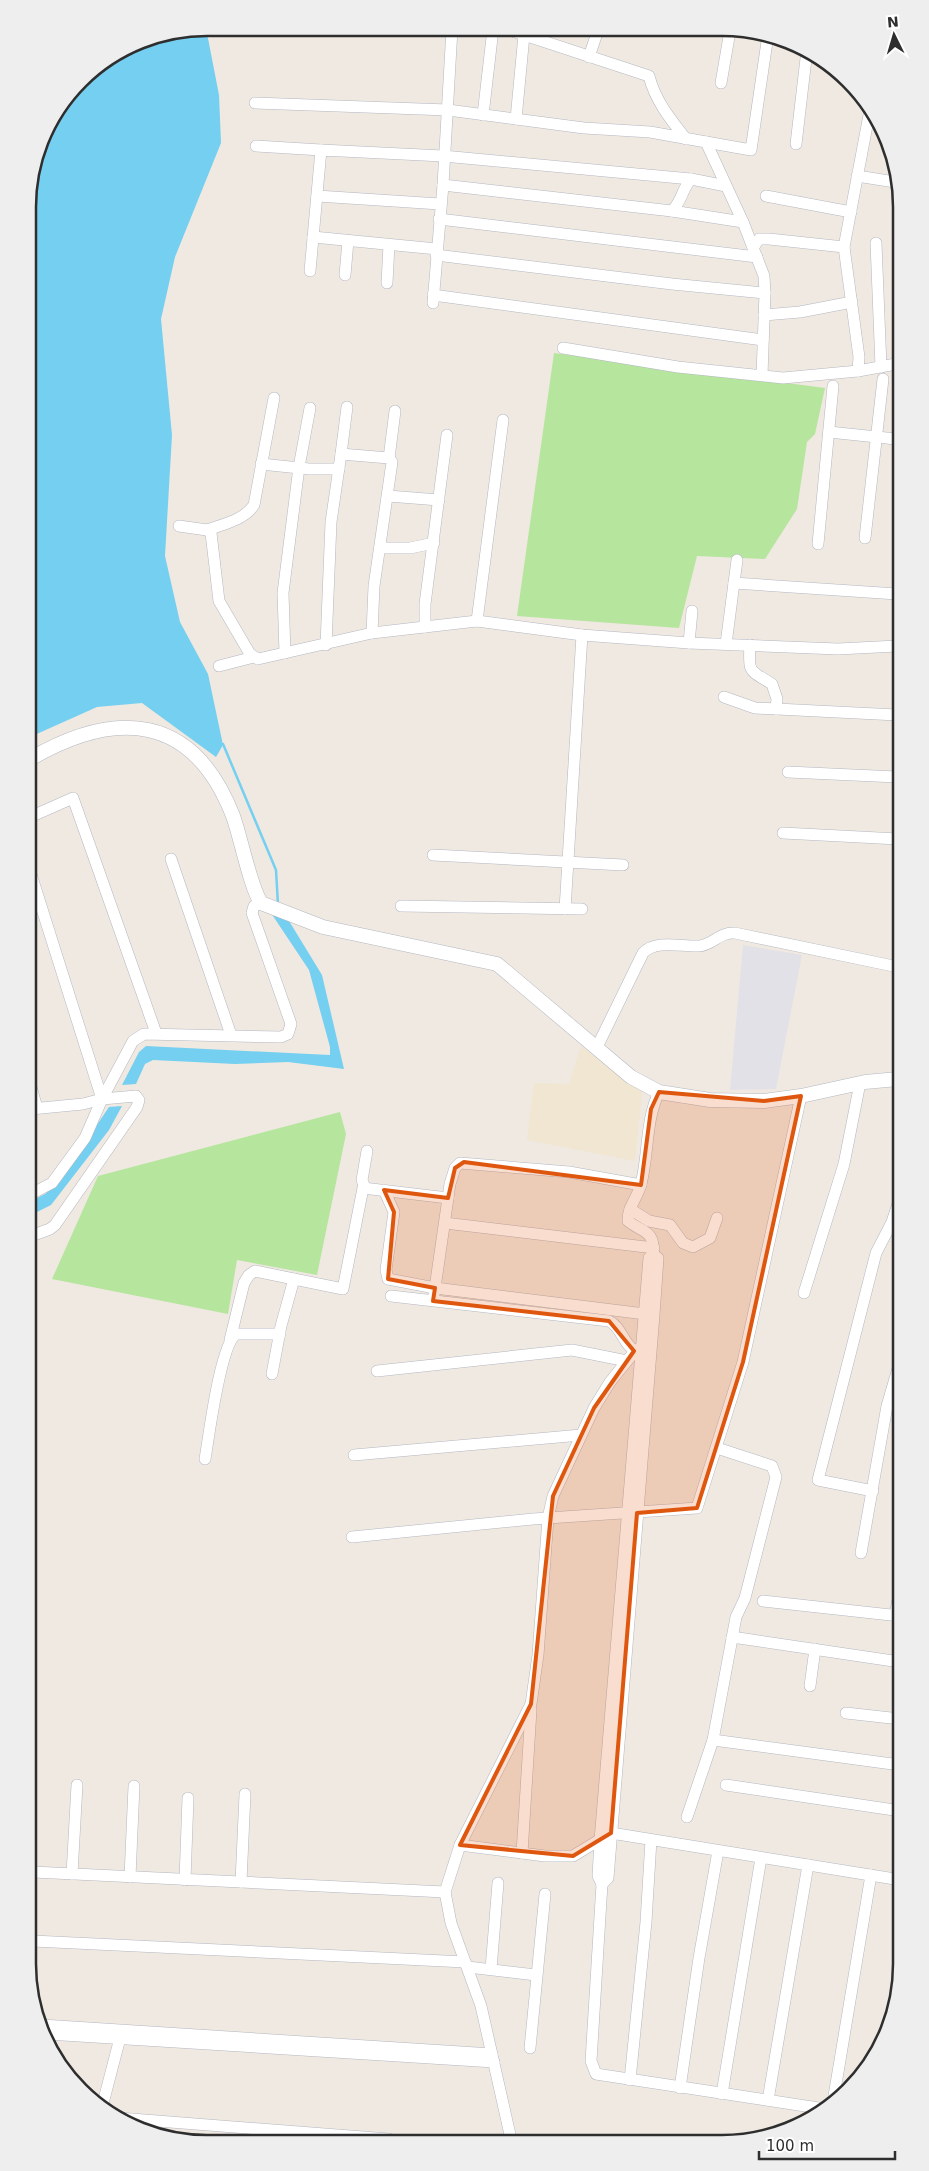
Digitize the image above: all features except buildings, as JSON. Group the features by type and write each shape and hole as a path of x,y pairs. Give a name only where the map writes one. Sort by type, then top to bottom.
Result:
{"street":[{"path":"483,115 492,36"},
{"path":"516,119 524,36"},
{"path":"528,36 649,76 652,88 666,113 686,138"},
{"path":"590,57 596,36"},
{"path":"452,37 448,110 443,156 443,185 433,299 763,340"},
{"path":"721,83 729,37"},
{"path":"255,103 448,110 584,128 650,132 751,150 767,43"},
{"path":"796,144 806,59"},
{"path":"858,371 859,357 844,247 867,118"},
{"path":"706,142 743,222 764,276 762,375"},
{"path":"256,146 443,156 691,179 726,186"},
{"path":"310,271 321,150"},
{"path":"857,176 890,181"},
{"path":"672,210 678,204 686,185 691,179"},
{"path":"443,185 672,210 743,222"},
{"path":"317,196 440,204"},
{"path":"766,196 851,212"},
{"path":"439,219 755,252"},
{"path":"313,237 389,245 456,256 672,284 765,293"},
{"path":"755,252 759,239 844,247"},
{"path":"346,276 348,241"},
{"path":"865,538 882,373 876,243"},
{"path":"387,283 389,245"},
{"path":"764,315 800,312 852,302"},
{"path":"563,348 678,367 783,378 858,371 882,373 893,366"},
{"path":"818,544 833,386"},
{"path":"180,526 207,530 232,522 250,511 254,504 274,398"},
{"path":"326,645 331,522 342,454 347,407"},
{"path":"285,653 283,593 310,408"},
{"path":"372,633 374,586 388,496 392,462 389,458 395,411"},
{"path":"477,621 503,420"},
{"path":"828,432 893,439"},
{"path":"425,628 425,604 447,434"},
{"path":"342,454 389,458"},
{"path":"261,464 339,469"},
{"path":"388,496 439,500"},
{"path":"207,530 210,533 219,601 250,654 261,659 372,633 477,621 582,635 689,643 838,649 893,646"},
{"path":"380,548 410,548 434,543"},
{"path":"726,644 737,560"},
{"path":"734,583 893,594"},
{"path":"689,643 692,611"},
{"path":"565,909 582,635"},
{"path":"750,645 752,673 772,684 775,691 776,709"},
{"path":"219,666 254,657"},
{"path":"724,697 755,708 893,715"},
{"path":"37,755 64,740 104,728 130,727 151,730 167,736 197,760 218,785 235,823 266,905"},
{"path":"788,772 893,777"},
{"path":"37,814 73,798 156,1033"},
{"path":"783,833 893,839"},
{"path":"434,855 623,864"},
{"path":"171,859 231,1035"},
{"path":"37,892 102,1099"},
{"path":"36,1191 52,1183 85,1138 102,1099 134,1041 144,1034 281,1037 288,1034 291,1027 252,913 254,906 266,905 323,927 497,964 631,1077 658,1092 710,1100 764,1101 801,1096 860,1083 893,1080"},
{"path":"401,906 582,909"},
{"path":"597,1047 643,953 652,946 701,946 723,934 735,933 893,966"},
{"path":"804,1294 844,1164 860,1083"},
{"path":"658,1092 651,1109 641,1185 630,1209 628,1221 650,1234 654,1251 658,1258 600,1840 598,1876 602,1884 591,2061 596,2074 815,2107"},
{"path":"36,1108 83,1104 102,1099 136,1096 139,1100 138,1106 55,1224 50,1229 36,1234"},
{"path":"352,1537 548,1518 697,1508 742,1362 801,1096"},
{"path":"366,1188 362,1180 367,1151"},
{"path":"433,1302 448,1198 455,1168 464,1162 570,1172 641,1185"},
{"path":"205,1459 217,1386 244,1283 248,1275 255,1272 343,1289 362,1190 366,1188 448,1198"},
{"path":"384,1190 394,1212 386,1270 388,1279 435,1288 645,1314"},
{"path":"630,1209 649,1221 670,1225 683,1243 693,1247 710,1238 717,1218"},
{"path":"873,1491 818,1480 876,1253 892,1221"},
{"path":"445,1223 654,1251"},
{"path":"602,1884 608,1878 633,1513 638,1349 645,1314 649,1258 654,1251"},
{"path":"272,1374 294,1279"},
{"path":"391,1296 609,1321 614,1323 626,1344 638,1349"},
{"path":"230,1340 236,1334 280,1334"},
{"path":"522,1853 531,1704 538,1655 548,1518 553,1496 581,1434 610,1382 638,1349"},
{"path":"377,1372 572,1350 627,1360"},
{"path":"861,1553 887,1406 892,1388"},
{"path":"354,1455 581,1434"},
{"path":"687,1817 713,1740 732,1637 776,1474 772,1466 717,1448"},
{"path":"763,1600 892,1615"},
{"path":"732,1637 892,1661"},
{"path":"810,1686 815,1649"},
{"path":"510,2135 481,2006 451,1923 445,1892 460,1845 531,1704"},
{"path":"846,1713 892,1718"},
{"path":"713,1740 892,1764"},
{"path":"72,1874 77,1785"},
{"path":"726,1785 892,1810"},
{"path":"130,1877 134,1786"},
{"path":"241,1882 245,1794"},
{"path":"185,1880 188,1798"},
{"path":"460,1845 522,1853 573,1856 611,1833 892,1879"},
{"path":"630,2080 646,1922 651,1840"},
{"path":"680,2088 699,1958 718,1851"},
{"path":"722,2094 761,1858"},
{"path":"768,2100 808,1865"},
{"path":"36,1872 445,1892"},
{"path":"835,2092 871,1875"},
{"path":"491,1969 498,1883"},
{"path":"530,2048 545,1894"},
{"path":"36,1941 467,1964 536,1975"},
{"path":"48,2025 493,2058"},
{"path":"52,2035 493,2058"},
{"path":"104,2100 120,2038"},
{"path":"137,2119 338,2135"}],"highlighted area":[{"path":"659,1092 764,1101 801,1096 743,1362 697,1508 637,1513 611,1833 573,1856 460,1845 531,1704 553,1496 594,1408 634,1351 609,1321 433,1301 435,1288 388,1279 394,1212 384,1190 448,1198 455,1168 464,1162 641,1185 651,1109"}],"shaded area":[{"path":"743,945 802,955 776,1089 730,1090"},
{"path":"581,1046 642,1092 635,1161 527,1140 534,1083 569,1084"}],"green space":[{"path":"554,353 825,388 815,434 807,442 797,509 765,559 697,556 679,628 517,616"},
{"path":"340,1112 346,1134 317,1275 237,1260 228,1314 52,1279 98,1176"}],"water":[{"path":"208,37 219,95 221,143 175,257 161,319 172,435 165,556 180,622 208,674 223,745 216,757 142,703 97,707 37,734 38,185 42,163 49,142 59,122 86,86 112,65 152,45 174,40"},
{"path":"273,916 286,916 322,975 344,1069 288,1062 235,1064 153,1060 145,1064 136,1084 122,1085 139,1052 146,1046 330,1055 330,1047 309,970"},
{"path":"122,1106 109,1130 51,1205 36,1212 36,1198 57,1184 109,1107"}],"waterway":[{"path":"223,744 276,870 278,905"}]}
